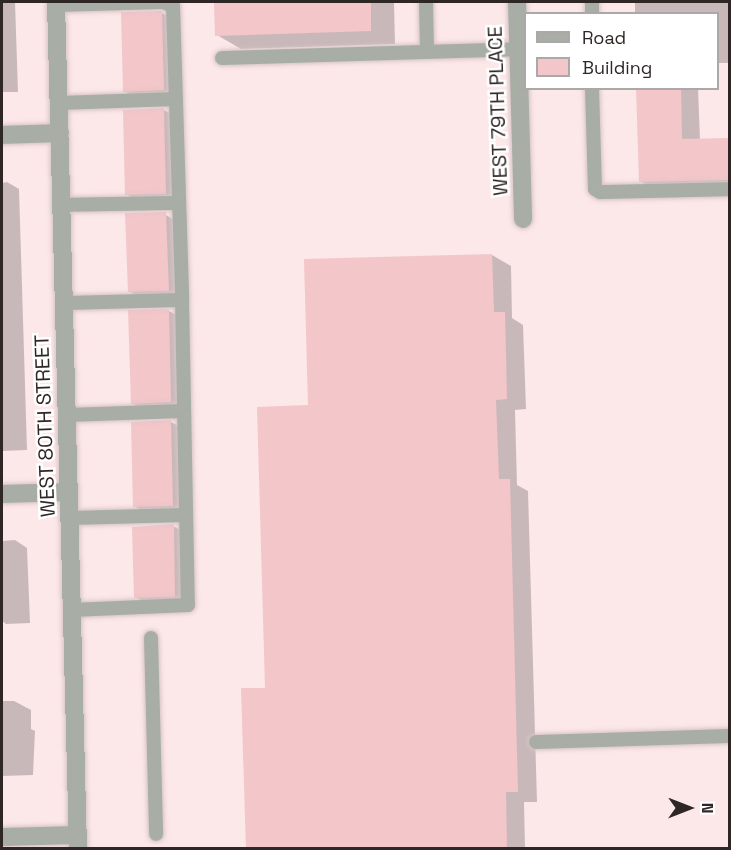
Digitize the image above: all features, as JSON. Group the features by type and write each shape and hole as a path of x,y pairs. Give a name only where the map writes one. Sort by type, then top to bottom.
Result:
{"street":[{"name":"WEST 79TH PLACE","path":"517,2 523,219"},
{"name":"WEST 80TH STREET","path":"56,3 78,842"},
{"path":"2,135 60,133"},
{"path":"2,494 69,492"},
{"path":"2,837 78,842"}],"lane":[{"path":"56,3 163,2 173,6 182,300 188,605 72,610"},
{"path":"426,2 427,51"},
{"path":"222,58 518,49"},
{"path":"592,90 594,189 600,192 729,189"},
{"path":"59,103 176,99"},
{"path":"62,205 179,203"},
{"path":"64,303 182,300"},
{"path":"67,415 183,411"},
{"path":"70,518 186,515"},
{"path":"150,638 156,834"},
{"path":"536,742 729,736"}],"building":[{"path":"214,2 371,2 371,31 215,36"},
{"path":"162,11 164,90 123,92 121,12"},
{"path":"636,90 681,90 682,139 729,138 729,180 639,182"},
{"path":"164,108 166,194 125,195 123,110"},
{"path":"166,212 169,291 128,292 125,213"},
{"path":"492,254 494,312 505,312 507,399 496,400 499,479 510,479 518,792 506,792 507,849 246,849 241,688 265,688 257,407 308,405 304,259"},
{"path":"169,309 171,402 131,404 128,310"},
{"path":"171,420 173,506 133,507 131,422"},
{"path":"174,524 175,597 134,598 132,527"}]}
